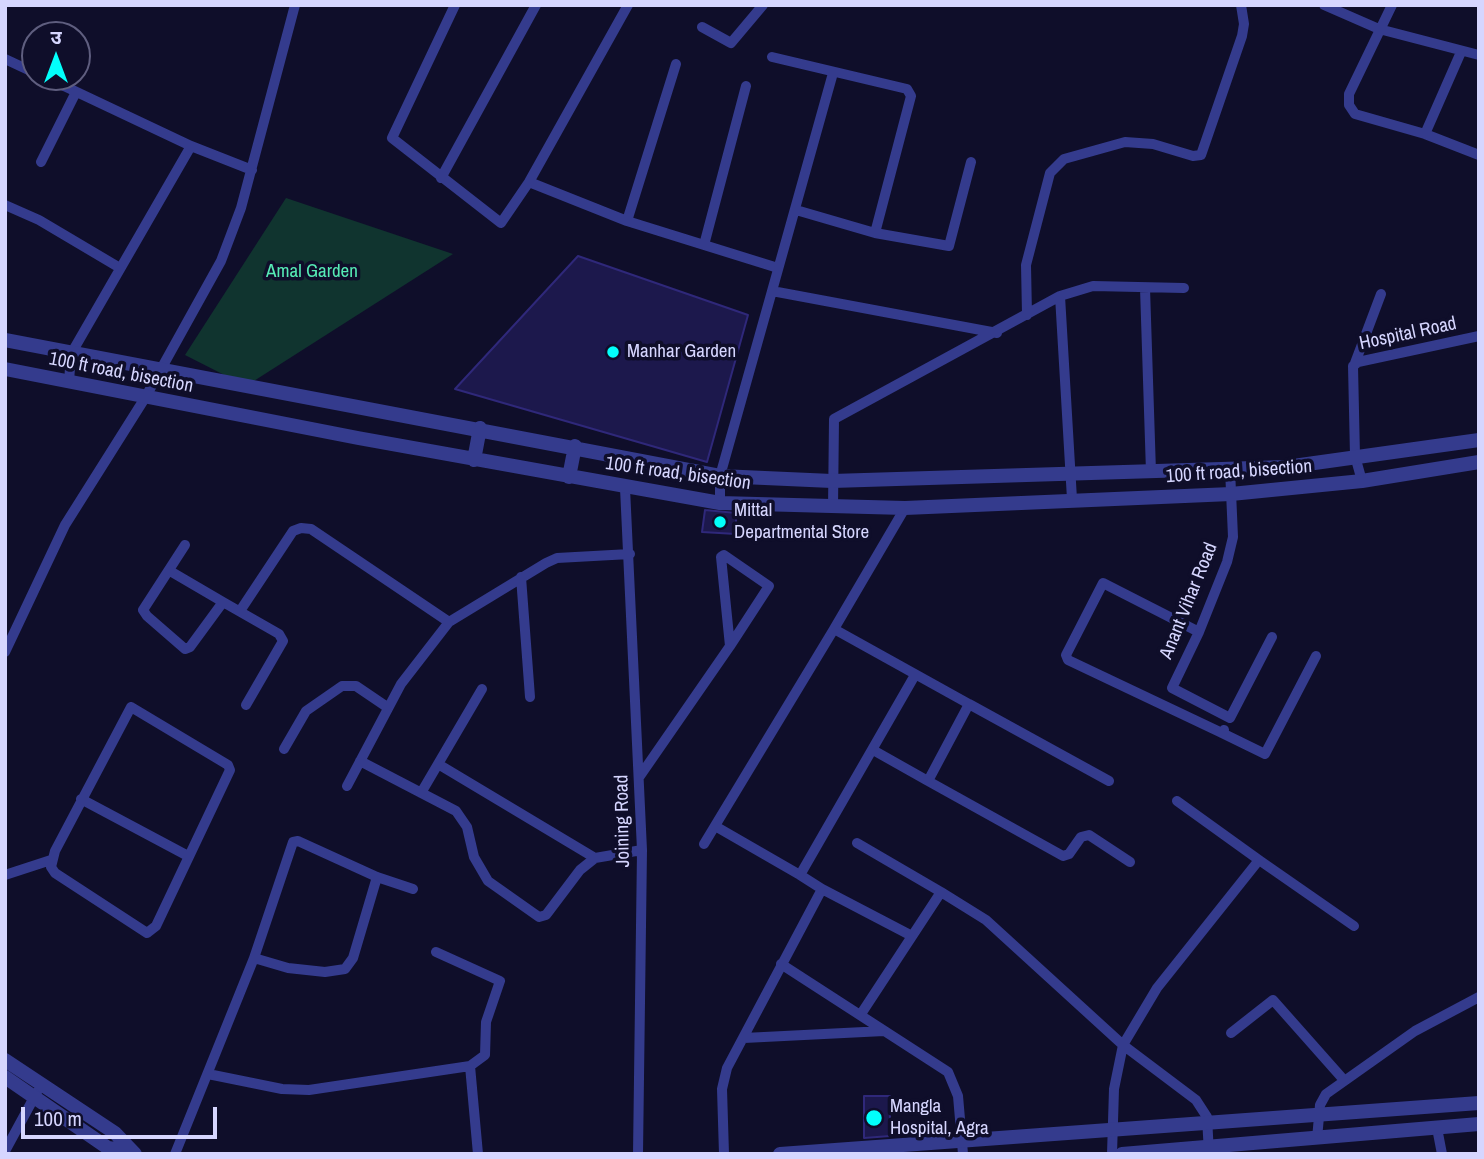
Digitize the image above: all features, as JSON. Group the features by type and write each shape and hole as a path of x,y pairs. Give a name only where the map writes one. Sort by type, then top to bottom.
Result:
{"street":[{"path":"5,653 65,525 145,398 221,261 252,170 295,5"},
{"path":"455,5 391,138 501,223 529,182 628,5"},
{"path":"441,178 536,5"},
{"path":"702,27 731,43 763,5"},
{"path":"1027,315 1026,265 1050,173 1064,159 1125,142 1153,144 1193,156 1201,155 1241,36 1244,24 1241,5"},
{"path":"1324,5 1379,29 1479,55"},
{"path":"1392,5 1349,94 1351,110 1355,114 1425,134 1479,155"},
{"path":"1425,134 1461,52"},
{"path":"772,57 911,92 875,233"},
{"path":"5,59 21,66"},
{"path":"627,221 676,64"},
{"path":"720,503 720,476 833,73"},
{"path":"704,245 746,86"},
{"path":"41,162 76,92 191,146 252,170"},
{"path":"69,382 71,354 191,146"},
{"path":"796,211 875,233 949,246 971,162"},
{"path":"529,182 627,221 778,268"},
{"path":"5,205 39,220 120,268"},
{"path":"833,508 834,419 997,333 1060,296 1093,286 1184,288"},
{"path":"1144,288 1151,472"},
{"path":"772,291 997,333"},
{"path":"1355,363 1381,294"},
{"path":"1060,296 1072,499"},
{"name":"Hospital Road","path":"1362,481 1355,456 1352,368 1355,363 1479,336"},
{"name":"100 ft road, bisection","path":"5,340 575,446 720,476 832,481 1286,467 1479,440"},
{"name":"100 ft road, bisection","path":"5,369 474,460 720,503 905,508 1231,494 1362,481 1479,461"},
{"path":"474,460 480,428"},
{"path":"569,477 575,446"},
{"name":"Anant Vihar Road","path":"1230,469 1233,537 1227,562 1199,632 1172,688 1230,718"},
{"name":"Joining Road","path":"625,488 642,850 638,1154"},
{"path":"704,844 905,508"},
{"path":"240,611 293,531 301,528 311,529 449,622"},
{"path":"185,545 143,610 184,649 190,647 223,602"},
{"path":"347,786 387,707 449,622 521,577 558,558 630,554"},
{"path":"640,776 730,646 769,585 724,555 721,557 730,646"},
{"path":"170,571 279,634 283,641 246,705"},
{"path":"521,577 530,697"},
{"path":"1199,632 1103,583 1066,656 1068,660 1265,754 1316,656"},
{"path":"834,629 1109,781"},
{"path":"1222,733 1272,636"},
{"path":"800,875 915,675"},
{"path":"284,749 306,711 342,686 356,686 387,707"},
{"path":"421,793 482,689"},
{"path":"928,780 969,704"},
{"path":"135,707 229,767 188,856 156,926 147,933 55,873 51,860 129,708 135,707"},
{"path":"873,750 1063,856 1069,853 1081,837 1089,835 1130,862"},
{"path":"360,761 462,817 474,857 488,881 534,916 546,915 580,870 595,858 642,850"},
{"path":"438,764 595,858"},
{"path":"81,799 188,856"},
{"path":"1177,801 1354,926"},
{"path":"715,826 822,889 912,936"},
{"path":"175,1154 254,958 293,842 298,841 377,877 413,890"},
{"path":"857,843 986,920 1123,1045 1196,1100 1204,1110 1209,1125 1210,1151"},
{"path":"5,875 51,860"},
{"path":"1112,1154 1116,1073 1123,1045 1157,988 1259,860"},
{"path":"254,958 288,968 325,972 345,969 353,958 377,877"},
{"path":"724,1154 724,1078 731,1057 744,1038 822,889"},
{"path":"861,1014 941,892"},
{"path":"208,1074 282,1089 309,1090 470,1066 485,1055 486,1022 500,981 436,952"},
{"path":"782,964 948,1072 958,1096 962,1147"},
{"path":"1317,1139 1318,1114 1326,1094 1343,1079 1415,1031 1479,997"},
{"path":"1231,1033 1273,1000 1343,1079"},
{"path":"744,1038 884,1031"},
{"path":"5,1060 106,1151 132,1152"},
{"path":"470,1066 478,1154"},
{"path":"5,1077 38,1090 115,1133 132,1152"},
{"path":"5,1151 38,1090"},
{"path":"780,1154 962,1147 1113,1130 1479,1103"},
{"path":"1122,1154 1210,1151 1479,1124"},
{"path":"1437,1128 1442,1154"}],"green space":[{"name":"Amal Garden","path":"286,198 453,254 246,386 185,355"}],"building":[{"name":"Manhar Garden","path":"578,256 748,315 707,462 455,389"},
{"name":"Mittal Departmental Store","path":"705,510 736,513 736,534 702,532"},
{"path":"864,1096 890,1096 890,1136 864,1138"}],"place":[{"name":"Manhar Garden","path":"613,352"},
{"name":"Mittal Departmental Store","path":"720,522"},
{"name":"Mangla Hospital, Agra","path":"874,1118"}]}
